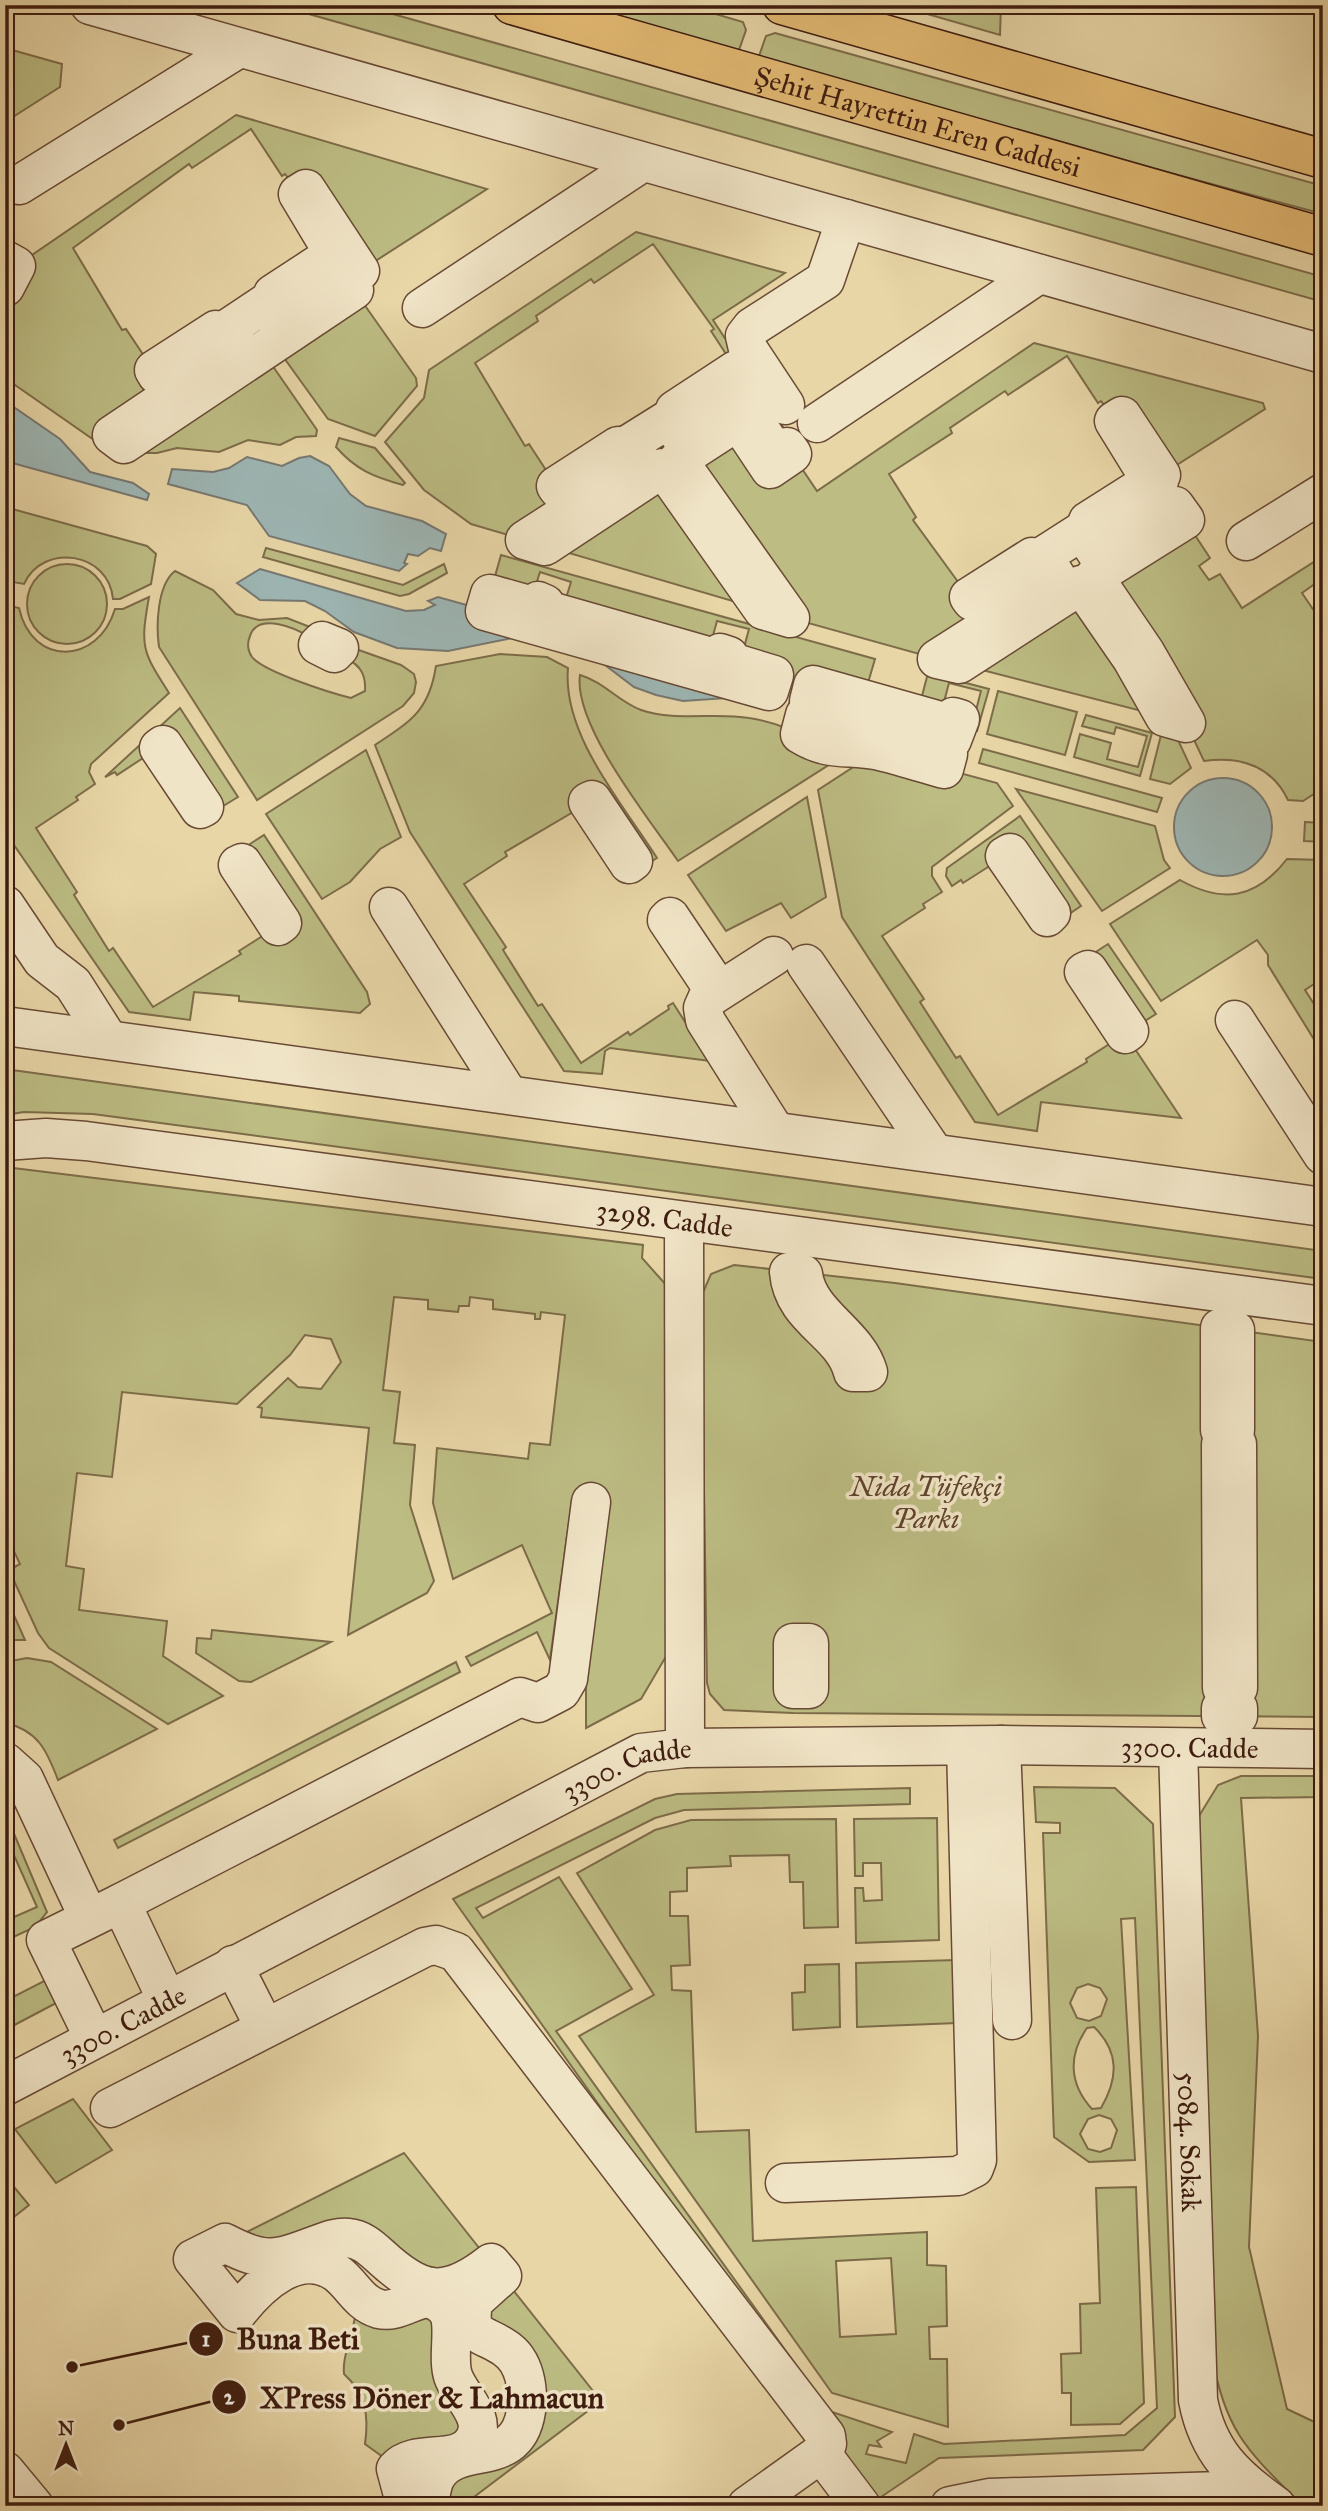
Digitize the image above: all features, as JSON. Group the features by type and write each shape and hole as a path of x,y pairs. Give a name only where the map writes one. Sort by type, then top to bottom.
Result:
{"main road":[{"name":"Şehit Hayrettin Eren Caddesi","path":"512,5 1323,237"},
{"path":"782,5 1323,159"}],"street":[{"path":"90,5 1323,354"},
{"path":"19,186 239,48"},
{"path":"422,308 643,162"},
{"path":"846,219 825,280 751,327 745,336 748,349 801,414 1039,274"},
{"path":"5,260 16,266 5,287"},
{"path":"347,280 355,290 124,444 112,435 240,349 227,329 266,303 280,324 347,280"},
{"path":"741,401 776,453 787,446 792,454 770,469 737,421 678,460 790,618 763,610 663,468 545,546 525,540 643,464 629,444 669,419 683,440 741,401"},
{"path":"1247,541 1323,493"},
{"path":"1175,506 1185,520 1094,577 1145,652 1186,723 1165,717 1132,659 1081,585 959,664 937,659 1059,580 1043,556 1082,531 1098,555 1175,506"},
{"path":"489,594 536,607 538,601 545,604 543,609 718,659 720,653 729,656 728,662 774,675 769,691 485,611 489,594"},
{"path":"5,905 42,960 73,984 108,1039"},
{"path":"389,907 508,1094"},
{"path":"775,1131 705,1020 703,1008 707,999 790,960 934,1153"},
{"path":"1235,1020 1323,1155"},
{"path":"5,1026 1323,1207"},
{"name":"3298. Cadde","path":"5,1141 46,1138 86,1141 1323,1306"},
{"path":"684,1221 685,1748"},
{"path":"1221,1444 1237,1444 1229,1702 1222,1688 1221,1444"},
{"path":"94,2038 46,1940 520,1697 538,1703 561,1691 568,1679 591,1502"},
{"path":"785,2183 958,2176 974,2168 979,2150 986,1819 983,1745"},
{"name":"3300. Cadde","path":"5,2086 627,1758 656,1750 983,1745 1323,1749"},
{"name":"5084. Sokak","path":"1178,1748 1198,2400 1203,2425 1222,2459 1265,2498"},
{"path":"5,1762 24,1779 105,1910 167,2000"},
{"path":"986,1819 1012,2020"},
{"path":"110,2108 425,1947 436,1945 456,1952 826,2436 827,2444 821,2453 747,2506"},
{"path":"233,1965 265,2028"},
{"path":"406,2506 396,2469 416,2457 454,2453 465,2449 472,2444 478,2430 474,2413 454,2379 449,2360 451,2319 443,2305 426,2298 399,2308 377,2308 362,2300 336,2273 310,2265 291,2267 261,2284 237,2313 193,2259 225,2243 245,2254 273,2259 337,2238 348,2238 367,2245 402,2276 433,2288 464,2282 491,2263 502,2276 473,2302 472,2321 475,2331 485,2340 506,2348 522,2367 526,2411 522,2427 499,2450 481,2456 462,2457 445,2466 434,2481 429,2506"},
{"path":"821,2453 861,2506"},
{"path":"5,2471 34,2506"},
{"path":"950,2506 989,2498 1265,2498"}],"green space":[{"path":"277,5 361,5 1323,277 1323,302"},
{"path":"571,5 685,5 743,22 746,30 739,50"},
{"path":"896,5 938,5 953,9 954,5 1001,5 1000,35"},
{"path":"775,33 1323,186 1323,214 766,64 759,56 766,36"},
{"path":"5,48 62,64 60,87 5,122"},
{"path":"236,115 487,189 360,271 285,174 282,176 251,129 192,168 189,164 73,248 122,330 126,329 156,374 218,334 94,440 5,378 5,287 16,266"},
{"path":"636,232 785,273 713,320 793,442 739,374 711,331 714,329 653,244 594,283 591,279 536,316 538,321 475,363 525,446 529,444 559,490 525,540 471,524 424,490 385,442 424,398 429,370"},
{"path":"354,290 416,378 417,386 375,436 328,419 274,344"},
{"path":"1034,343 1263,403 1265,409 1161,475 1101,401 1098,403 1067,356 1008,395 1005,391 950,428 952,433 889,474 916,517 913,520 972,601 1043,556 937,659 790,618 678,460 738,421 792,454 817,491"},
{"path":"263,352 317,430 316,436 296,437 280,445 248,440 219,452 177,448 157,453 140,453"},
{"path":"339,438 375,448 405,483 403,485 383,479 358,467 336,447"},
{"path":"663,468 763,610 545,546"},
{"path":"5,507 147,546 156,554 151,584 120,599 113,599 109,583 100,571 74,558 45,562 33,571 24,584 7,581"},
{"path":"1185,520 1210,558 1199,566 1209,580 1220,574 1242,608 1323,556 1323,578 1302,593 1323,624 1323,788 1303,801 1288,800 1273,778 1254,765 1230,760 1204,761 1186,723 1094,577"},
{"path":"266,548 403,585 444,564 447,573 409,594 400,596 263,557"},
{"path":"501,555 875,659 863,700 774,675 741,659 749,629 717,621 709,650 563,608 571,582 540,572 531,600 490,594"},
{"path":"67,564 82,567 95,576 104,589 107,604 104,619 95,632 82,641 67,644 52,641 39,632 30,619 27,604 30,589 39,576 52,567"},
{"path":"175,571 213,590 236,614 259,620 287,618 310,627 311,638 279,624 261,624 254,629 248,641 252,657 270,669 351,698 365,691 362,672 346,658 353,648 401,665 414,674 414,693 403,706 257,800 159,647 158,617 161,596 169,577"},
{"path":"1081,585 1165,717 959,664"},
{"path":"149,597 144,638 146,648 153,667 169,693 91,764 89,772 95,784 76,797 78,800 36,828 77,892 74,895 109,951 113,948 153,1007 241,954 239,951 278,926 236,853 264,835 367,992 370,1004 360,1013 239,1001 239,996 194,992 190,1020 129,1012 5,832 5,605 19,608 26,627 37,641 51,649 66,652 81,649 95,641 107,627 115,609 123,609"},
{"path":"500,654 547,657 568,668 569,693 585,743 612,792 657,858 639,869 592,801 505,852 507,856 464,884 506,947 503,950 538,1006 542,1004 581,1063 628,1032 630,1035 669,1009 668,1006 673,1003 710,1061 610,1048 605,1051 602,1074 564,1071 410,832 375,745 399,729 423,704 429,694 436,666"},
{"path":"928,673 989,689 977,731 958,726 973,722 981,691 949,683 941,713 917,715"},
{"path":"580,675 597,682 641,710 654,714 736,716 762,720 846,754 678,861 601,745 588,719 581,696"},
{"path":"998,691 1077,712 1065,755 987,734"},
{"path":"180,708 238,797 210,814 163,745 117,775 115,772 105,777"},
{"path":"1086,715 1152,733 1140,776 1074,757 1080,734 1111,743 1107,759 1138,767 1147,736 1116,727 1114,734 1082,726"},
{"path":"1161,735 1178,740 1191,768 1170,784 1150,779"},
{"path":"983,749 1162,798 1157,812 979,763"},
{"path":"366,750 401,837 380,849 350,882 322,899 266,814"},
{"path":"878,751 997,783 1013,806 932,867 932,876 942,892 923,904 925,908 882,936 924,999 920,1002 956,1058 960,1056 998,1115 1087,1062 1086,1059 1125,1034 1181,1118 1041,1102 1037,1131 975,1122 842,917 818,790"},
{"path":"1016,789 1155,826 1164,860 1170,868 1102,911"},
{"path":"807,797 826,897 791,918 781,903 726,931 688,875"},
{"path":"1020,816 1081,906 1057,922 1010,853 963,883 961,880 952,886 946,876 947,868"},
{"path":"1305,822 1323,823 1323,842 1304,841"},
{"path":"1287,859 1323,860 1323,978 1305,990 1323,1018 1323,1054 1268,965 1268,955 1257,940 1161,1001 1110,924 1180,880 1210,892 1238,893 1263,883"},
{"path":"1108,944 1156,1014 1129,1031 1082,961"},
{"path":"5,1069 1323,1251 1323,1279 93,1114 24,1112 5,1115"},
{"path":"5,1167 643,1245 642,1258 667,1286 668,1653 641,1699 586,1728 586,1677 572,1500 550,1660 537,1632 471,1666 466,1657 552,1613 522,1545 453,1579 433,1503 437,1448 528,1459 530,1443 550,1445 565,1315 541,1312 540,1319 535,1319 535,1314 493,1309 493,1300 470,1297 469,1306 459,1306 458,1312 428,1309 428,1300 394,1297 383,1390 400,1392 394,1443 415,1445 410,1505 434,1581 427,1593 348,1635 369,1428 261,1417 262,1408 258,1407 288,1378 298,1387 321,1389 341,1362 331,1339 305,1335 290,1355 237,1404 122,1392 112,1477 77,1473 66,1566 84,1569 79,1610 167,1621 163,1656 223,1696 168,1724 49,1648 38,1633 9,1570 20,1564 12,1547 5,1550"},
{"name":"Nida Tüfekçi Parkı","path":"734,1265 895,1283 1323,1342 1323,1717 793,1713 724,1710 710,1694 707,1683 701,1297 711,1274"},
{"path":"5,1595 25,1640 5,1640"},
{"path":"212,1630 331,1642 251,1682 239,1681 196,1653 197,1638 211,1639"},
{"path":"27,1658 51,1662 157,1729 58,1780 40,1743 26,1731 5,1723 5,1662"},
{"path":"456,1662 460,1672 118,1848 114,1840"},
{"path":"1241,1776 1323,1776 1323,1797 1241,1798 1258,2036 1249,2247 1287,2409 1323,2426 1323,2506 1303,2506 1242,2440 1224,2404 1212,2355 1199,1816 1218,1785"},
{"path":"1034,1787 1115,1788 1153,1824 1175,2417 1143,2450 939,2458 878,2499 453,1899 655,1799 677,1794 910,1788 910,1804 684,1810 655,1818 476,1908 483,1918 559,1877 632,1989 556,2031 829,2411 892,2432 877,2441 881,2447 869,2445 866,2454 906,2463 914,2434 944,2444 1125,2435 1157,2408 1135,1918 1121,1919 1135,2160 1089,2162 1054,2137 1043,1833 1060,1833 1060,1823 1036,1822","holes":["1088,1984 1100,1988 1107,1999 1101,2016 1089,2021 1077,2018 1070,2003 1077,1988","1094,2027 1102,2036 1114,2066 1111,2087 1101,2108 1092,2109 1075,2080 1074,2059 1087,2028","1099,2115 1111,2119 1117,2130 1111,2148 1100,2152 1088,2149 1080,2134 1088,2119"]},
{"path":"937,1818 939,1940 856,1943 855,1888 863,1888 864,1901 882,1900 881,1863 863,1863 863,1876 855,1876 854,1819"},
{"path":"836,1819 838,1927 804,1928 803,1882 790,1882 789,1855 730,1856 731,1866 687,1868 687,1891 670,1892 670,1916 688,1916 690,1965 671,1966 672,1990 691,1991 696,2132 749,2130 753,2241 927,2232 927,2265 946,2266 947,2326 929,2327 930,2359 947,2359 948,2427 832,2393 579,2036 654,1995 577,1873 655,1830 691,1820","holes":["891,2258 896,2334 840,2337 836,2261"]},
{"path":"5,1824 12,1829 47,1912 35,1927 5,1941 5,1921 37,1907 5,1835"},
{"path":"956,1960 957,2023 857,2027 856,1963"},
{"path":"839,1964 840,2027 793,2030 792,1993 805,1992 805,1965"},
{"path":"46,1980 58,2002 5,2030 5,2001"},
{"path":"73,2099 112,2150 56,2183 15,2129"},
{"path":"404,2153 491,2263 464,2282 367,2245 225,2243"},
{"path":"5,2176 29,2205 5,2224"},
{"path":"1136,2187 1144,2403 1120,2424 1071,2425 1071,2393 1062,2393 1061,2354 1081,2353 1080,2304 1100,2303 1096,2188"},
{"path":"502,2276 601,2401 462,2506 429,2506 482,2456 526,2389 476,2331"},
{"path":"426,2298 478,2430 387,2460 365,2444 366,2414 357,2389 344,2374 346,2353 355,2316"}],"water":[{"path":"5,401 60,439 90,472 133,483 149,494 147,500 5,461"},
{"path":"310,456 329,466 350,494 366,506 422,521 446,534 441,551 430,548 418,556 408,554 404,563 407,564 399,571 269,536 247,505 168,484 172,469 213,472 229,468 247,457 282,466"},
{"path":"260,569 406,611 424,610 435,605 428,601 438,597 692,668 728,698 683,701 656,695 634,687 601,662 512,638 448,651 397,648 354,632 325,611 305,601 260,600 237,583"},
{"path":"1213,778 1233,778 1258,792 1269,808 1272,827 1269,846 1258,862 1233,876 1213,876 1196,868 1182,854 1174,837 1174,817 1182,800 1196,786"}],"place":[{"name":"Buna Beti","path":"72,2367"},
{"name":"XPress Döner & Lahmacun","path":"119,2425"}]}
